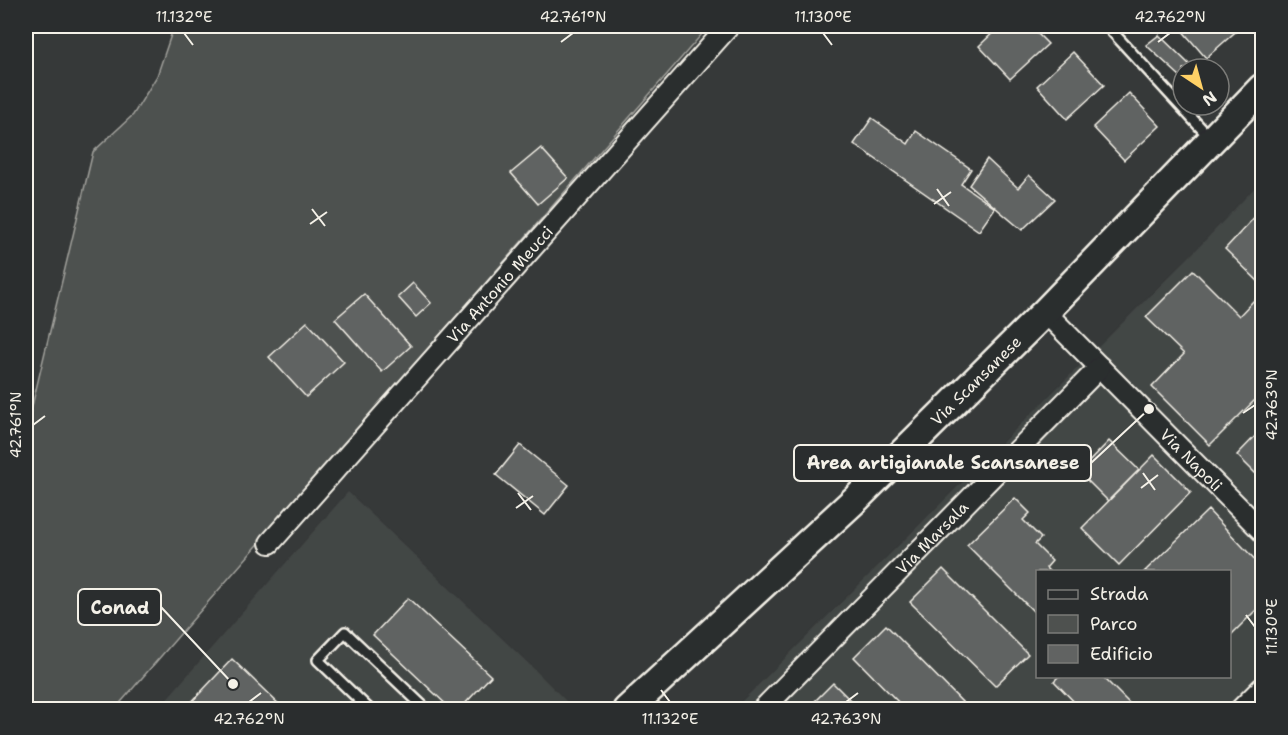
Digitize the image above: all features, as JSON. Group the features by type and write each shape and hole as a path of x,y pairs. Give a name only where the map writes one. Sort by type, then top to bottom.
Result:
{"main road":[{"name":"Via Scansanese","path":"627,710 858,497 1045,312 1263,88"}],"street":[{"name":"Via Antonio Meucci","path":"270,543 729,26"},
{"name":"Via Napoli","path":"1045,312 1263,531"},
{"name":"Via Marsala","path":"762,710 1100,367"},
{"path":"1240,710 1263,688"}],"lane":[{"path":"1107,26 1212,140"},
{"path":"370,710 318,660 345,632 427,710"}],"shaded area":[{"path":"1262,180 1262,709 733,710 1199,247"},
{"path":"348,492 532,667 574,709 157,710"}],"green space":[{"path":"174,26 709,26 115,709 26,710 26,431 93,152 133,115 157,76"}],"building":[{"path":"940,26 957,26 950,34"},
{"path":"1000,26 1030,26 1048,44 1010,79 979,46"},
{"path":"1182,26 1242,26 1207,57 1180,28"},
{"path":"1159,35 1182,57 1171,57 1171,68 1146,45"},
{"path":"1073,52 1104,85 1067,119 1037,86"},
{"path":"1129,93 1160,126 1124,160 1093,127"},
{"path":"872,118 908,144 916,131 971,169 961,184 995,208 979,231 854,144"},
{"path":"541,148 568,178 538,204 511,173"},
{"path":"987,159 1018,188 1029,175 1055,199 1022,230 969,185"},
{"path":"1262,209 1262,285 1225,249"},
{"path":"1193,270 1239,316 1254,300 1262,309 1262,393 1210,445 1152,387 1184,354 1146,317"},
{"path":"413,283 431,303 416,317 398,297"},
{"path":"364,294 411,346 382,372 335,319"},
{"path":"307,322 344,362 306,397 269,357"},
{"path":"1262,429 1262,480 1237,455"},
{"path":"1109,441 1139,470 1108,501 1079,472"},
{"path":"520,445 569,485 545,515 496,475"},
{"path":"1154,455 1191,492 1119,565 1082,528"},
{"path":"1015,498 1030,513 1023,520 1041,538 1035,544 1052,561 1046,568 1048,570 1036,570 1036,614 967,545"},
{"path":"1208,510 1262,567 1262,604 1231,635 1231,570 1146,570"},
{"path":"943,569 1028,654 995,686 910,602"},
{"path":"408,598 491,676 459,710 452,710 373,635"},
{"path":"886,625 968,708 967,710 906,710 854,657"},
{"path":"232,659 285,710 184,710"},
{"path":"1057,678 1104,678 1132,706 1128,710 1082,710 1054,681"},
{"path":"833,683 860,710 806,710"},
{"path":"1025,701 1034,710 1016,710"}],"place":[{"name":"Area artigianale Scansanese","path":"1149,409"},
{"name":"Conad","path":"233,684"}]}
